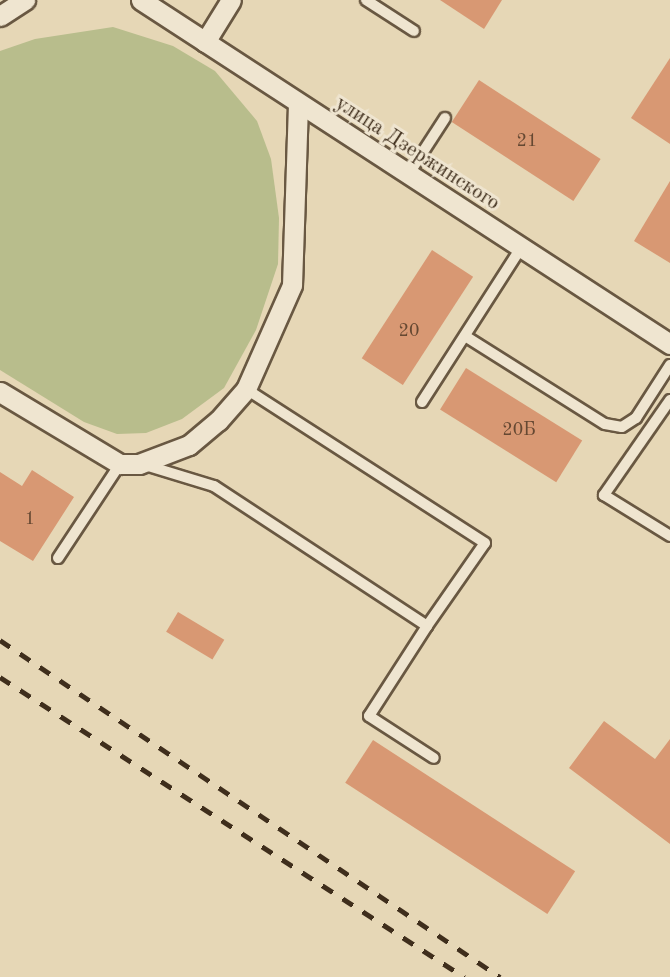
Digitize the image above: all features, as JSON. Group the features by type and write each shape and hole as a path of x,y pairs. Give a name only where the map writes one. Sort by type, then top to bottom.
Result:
{"street":[{"path":"0,16 25,0"},
{"name":"улица Дзержинского","path":"141,0 670,344"},
{"path":"205,42 231,0"},
{"path":"0,392 129,464 189,445 246,389 292,285 298,104"}],"lane":[{"path":"366,0 414,31"},
{"path":"408,175 445,118"},
{"path":"422,402 521,248"},
{"path":"465,336 605,424 622,427 636,418 670,365"},
{"path":"246,389 485,543 369,716 433,758"},
{"path":"670,400 604,495 670,536"},
{"path":"58,558 129,464 214,485 427,626"}],"green space":[{"path":"113,27 173,46 215,71 257,121 271,159 279,218 278,264 256,330 224,388 182,419 146,433 117,434 84,422 0,370 0,51 35,39"}],"building":[{"path":"440,0 502,0 484,29"},
{"path":"670,58 670,144 631,118"},
{"path":"479,80 601,159 573,201 452,122"},
{"path":"670,181 670,263 634,241"},
{"path":"432,250 473,277 403,385 362,358"},
{"path":"466,368 582,441 556,482 440,410"},
{"path":"32,470 74,497 33,561 0,541 0,472 22,486"},
{"path":"178,612 224,640 212,660 166,632"},
{"path":"604,721 655,759 670,739 670,844 569,768"},
{"path":"373,740 575,871 547,914 345,783"}],"railway":[{"path":"0,640 500,977"},
{"path":"0,677 464,977"}]}
